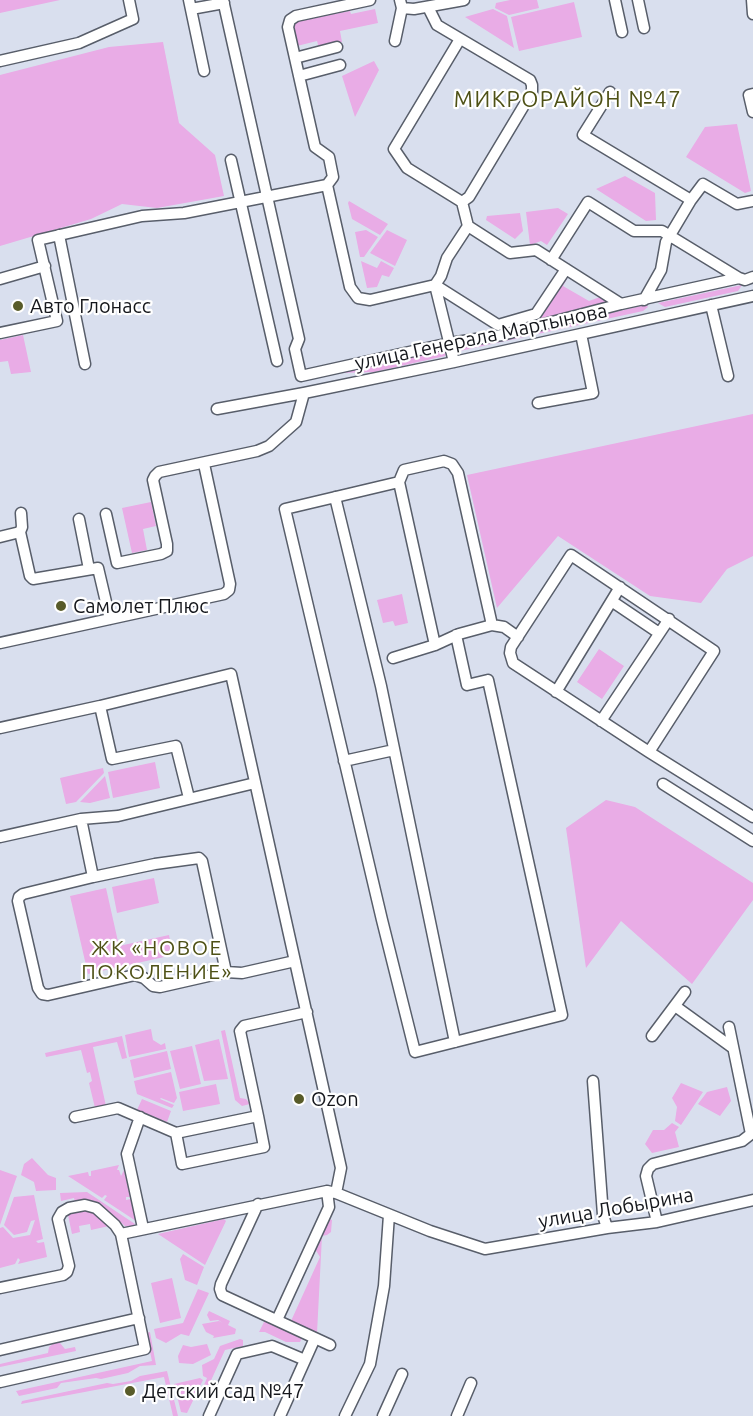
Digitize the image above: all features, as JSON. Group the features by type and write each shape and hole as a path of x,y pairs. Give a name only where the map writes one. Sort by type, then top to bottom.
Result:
{"street":[{"path":"0,61 79,43 133,19 129,0"},
{"path":"0,333 57,321 38,240 142,216 184,213 327,185 333,177 329,157 315,147 288,27 290,20 296,16 370,0"},
{"path":"395,41 401,4 414,9 464,0"},
{"path":"615,0 622,32"},
{"path":"638,0 644,28"},
{"path":"752,0 753,14"},
{"path":"204,71 190,5 223,2 299,339 296,349 301,376 502,335 536,314 566,269"},
{"path":"434,4 437,25 530,80 532,86 532,92 474,188 462,202"},
{"path":"460,39 394,149 407,168 462,202 468,226 510,253 536,250 621,304"},
{"path":"295,58 337,47"},
{"path":"299,76 340,65"},
{"path":"610,92 583,135 691,200"},
{"path":"753,94 749,95 753,112"},
{"path":"231,160 277,361"},
{"path":"654,318 648,299 661,270 666,242 703,184 737,204 753,201"},
{"path":"327,185 350,287 358,298 370,300 435,285 441,276 447,258 468,226"},
{"path":"551,260 588,202 634,231 662,231 746,279 751,297"},
{"path":"59,235 85,364"},
{"path":"0,279 45,266"},
{"path":"435,285 498,325 519,325 746,279"},
{"path":"435,285 454,362"},
{"name":"улица Генерала Мартынова","path":"217,409 454,362 751,297"},
{"path":"711,305 728,376"},
{"path":"538,403 593,393 581,334"},
{"path":"106,514 117,563 161,554 167,550 167,544 153,480 155,476 159,472 257,452 269,446 296,422 304,393"},
{"path":"435,645 399,482 404,470 444,461 452,464 459,473 492,625"},
{"path":"0,643 224,594 229,590 230,584 204,464"},
{"path":"399,482 285,509 415,1052 562,1015 488,680 467,685 456,635"},
{"path":"335,497 381,686 455,1042"},
{"path":"21,513 20,532 30,576 33,579 98,568 110,619"},
{"path":"79,519 89,569"},
{"path":"0,537 20,532"},
{"path":"649,752 714,651 571,555 518,637 510,653 513,663 649,752 753,817"},
{"path":"556,692 620,587"},
{"path":"612,602 659,633"},
{"path":"601,721 669,619"},
{"path":"393,658 435,645 456,635 492,625 504,627 518,637"},
{"path":"0,728 231,674 341,1168 331,1192 329,1207 277,1320"},
{"path":"100,706 112,759 176,746 189,798"},
{"path":"344,761 394,750"},
{"path":"0,837 81,819 118,816 255,783"},
{"path":"663,784 753,841"},
{"path":"81,819 93,877"},
{"path":"226,972 202,861 199,858 155,864 93,877 23,894 19,897 18,902 38,988 42,994 48,995 135,975 144,978 153,986 160,987 226,972 242,973 295,961"},
{"path":"652,1035 685,992"},
{"path":"675,1006 733,1048"},
{"path":"176,1133 182,1164 264,1147 240,1031 244,1026 307,1012"},
{"path":"657,1222 646,1176 653,1164 742,1141 751,1134 729,1027"},
{"path":"594,1081 603,1215 607,1228"},
{"path":"75,1117 118,1108 176,1133 258,1116"},
{"path":"140,1117 127,1154 143,1228"},
{"path":"121,1234 258,1204 331,1192 389,1215 384,1286 370,1364 345,1416"},
{"name":"улица Лобырина","path":"389,1215 485,1248 657,1222 753,1200"},
{"path":"258,1204 220,1289 222,1294 330,1345"},
{"path":"0,1288 63,1275 67,1272 69,1266 58,1219 62,1212 69,1208 85,1205 96,1208 115,1225 121,1234 145,1349 0,1382"},
{"path":"0,1350 139,1318"},
{"path":"280,1416 315,1338"},
{"path":"209,1416 237,1354 272,1346 305,1360"},
{"path":"383,1416 402,1374"},
{"path":"457,1416 471,1383"},
{"path":"462,1404 465,1416"}],"shaded area":[{"path":"0,0 60,0 0,13"},
{"path":"510,0 537,0 539,8 509,15 495,8 496,3"},
{"path":"574,2 582,37 519,51 511,17"},
{"path":"375,9 378,23 340,31 342,42 319,48 317,41 297,46 293,29 299,21 350,11 351,14"},
{"path":"493,9 507,16 514,48 465,17"},
{"path":"163,42 179,123 215,155 224,196 157,208 122,204 91,219 0,246 0,75 109,47"},
{"path":"374,61 379,70 355,117 342,76"},
{"path":"737,124 751,191 745,193 686,157 705,127"},
{"path":"625,176 655,193 656,220 646,221 596,189"},
{"path":"349,201 388,224 380,235 352,219"},
{"path":"558,208 568,214 547,245 541,241 530,245 526,212"},
{"path":"520,213 523,231 515,239 486,220 487,216"},
{"path":"366,230 378,237 364,257 360,257 355,232"},
{"path":"387,230 407,240 395,266 370,253"},
{"path":"361,261 377,268 381,261 394,268 389,277 382,275 377,287 367,288"},
{"path":"565,278 567,279 563,286 589,301 600,297 610,302 539,319"},
{"path":"742,285 738,291 665,307 658,303"},
{"path":"646,305 648,307 643,311 460,351 457,348 458,346"},
{"path":"23,335 31,372 11,374 8,361 0,362 0,340"},
{"path":"447,349 445,356 374,372 339,373"},
{"path":"753,414 753,556 727,569 701,603 650,596 558,536 497,608 467,475"},
{"path":"151,502 156,526 143,529 147,550 132,553 122,508"},
{"path":"402,594 408,623 395,626 393,621 383,623 377,600"},
{"path":"599,649 624,666 602,699 577,682"},
{"path":"155,762 160,788 113,798 108,772"},
{"path":"103,768 104,773 76,802 66,804 60,778"},
{"path":"105,776 110,798 90,803 80,802"},
{"path":"606,800 635,807 753,883 753,900 692,984 621,921 586,968 566,828"},
{"path":"154,878 159,903 117,913 112,887"},
{"path":"106,888 119,946 169,935 173,955 88,974 70,896"},
{"path":"151,1029 153,1040 161,1045 165,1043 166,1049 129,1057 125,1035"},
{"path":"225,1030 240,1098 246,1099 250,1104 242,1106 235,1100 221,1031"},
{"path":"122,1036 127,1058 122,1059 117,1042 93,1047 106,1106 95,1108 89,1083 92,1081 90,1072 87,1073 81,1050 46,1057 45,1053"},
{"path":"219,1039 228,1079 204,1081 195,1045"},
{"path":"192,1046 201,1084 180,1089 170,1051"},
{"path":"167,1051 171,1069 134,1078 130,1060"},
{"path":"171,1072 177,1098 174,1103 160,1099 174,1105 172,1108 137,1094 134,1081"},
{"path":"681,1083 703,1092 681,1125 675,1121 677,1107 672,1098"},
{"path":"216,1084 220,1104 183,1111 179,1092"},
{"path":"727,1087 731,1101 720,1116 698,1104 707,1092"},
{"path":"142,1099 171,1111 167,1122 137,1110"},
{"path":"672,1123 679,1127 675,1132 679,1147 652,1153 645,1144 653,1130 664,1130"},
{"path":"32,1158 48,1175 56,1178 56,1190 36,1191 34,1182 21,1175 24,1164"},
{"path":"119,1165 117,1170 121,1176 124,1170 130,1197 126,1197 126,1200 131,1199 136,1221 104,1200 107,1196 102,1198 68,1176 88,1172 91,1176 91,1171"},
{"path":"0,1170 17,1176 0,1225"},
{"path":"87,1192 135,1224 132,1227 125,1226 94,1201 75,1202 74,1198 61,1201 60,1193"},
{"path":"34,1195 43,1239 36,1241 44,1242 47,1257 18,1264 20,1260 18,1258 15,1264 0,1268 0,1228 3,1227 13,1238 30,1235 35,1220 31,1221 27,1232 14,1235 4,1225 14,1197"},
{"path":"85,1210 95,1213 109,1226 91,1230 90,1224 79,1226 80,1232 72,1234 68,1215"},
{"path":"224,1219 226,1221 205,1265 158,1234"},
{"path":"328,1219 332,1220 331,1232 322,1236 317,1333 291,1321 320,1257 315,1249"},
{"path":"183,1254 204,1267 197,1285 185,1280 180,1259"},
{"path":"172,1278 181,1318 160,1323 151,1283"},
{"path":"198,1289 209,1293 189,1336 181,1334 166,1343 156,1338 154,1329 183,1323"},
{"path":"209,1311 230,1321 228,1325 236,1329 235,1334 213,1338 214,1336 206,1332 202,1324 219,1321 223,1323 218,1320 210,1321 207,1315"},
{"path":"265,1320 302,1338 300,1342 286,1342 265,1332 259,1332"},
{"path":"150,1332 156,1365 140,1366 128,1373 101,1379 61,1383 57,1388 19,1396 16,1391 152,1361 146,1333"},
{"path":"243,1340 243,1346 225,1350 208,1387 204,1385 207,1378 203,1376 202,1365 214,1359 220,1346"},
{"path":"54,1343 60,1343 65,1349 75,1347 76,1351 0,1367 0,1364 48,1353 49,1347"},
{"path":"207,1344 211,1355 193,1364 179,1363 178,1356 183,1345 191,1347"},
{"path":"167,1371 178,1416 173,1416 164,1377 21,1404 22,1401 107,1383 131,1381 140,1376"},
{"path":"200,1378 203,1380 187,1413 181,1412 174,1384"}],"place":[{"name":"Авто Глонасс","path":"18,306"},
{"name":"Самолет Плюс","path":"61,606"},
{"name":"Ozon","path":"299,1099"},
{"name":"Детский сад №47","path":"130,1391"}],"district":[{"name":"МИКРОРАЙОН №47","path":"568,100"},
{"name":"ЖК «НОВОЕ ПОКОЛЕНИЕ»","path":"157,960"}]}
